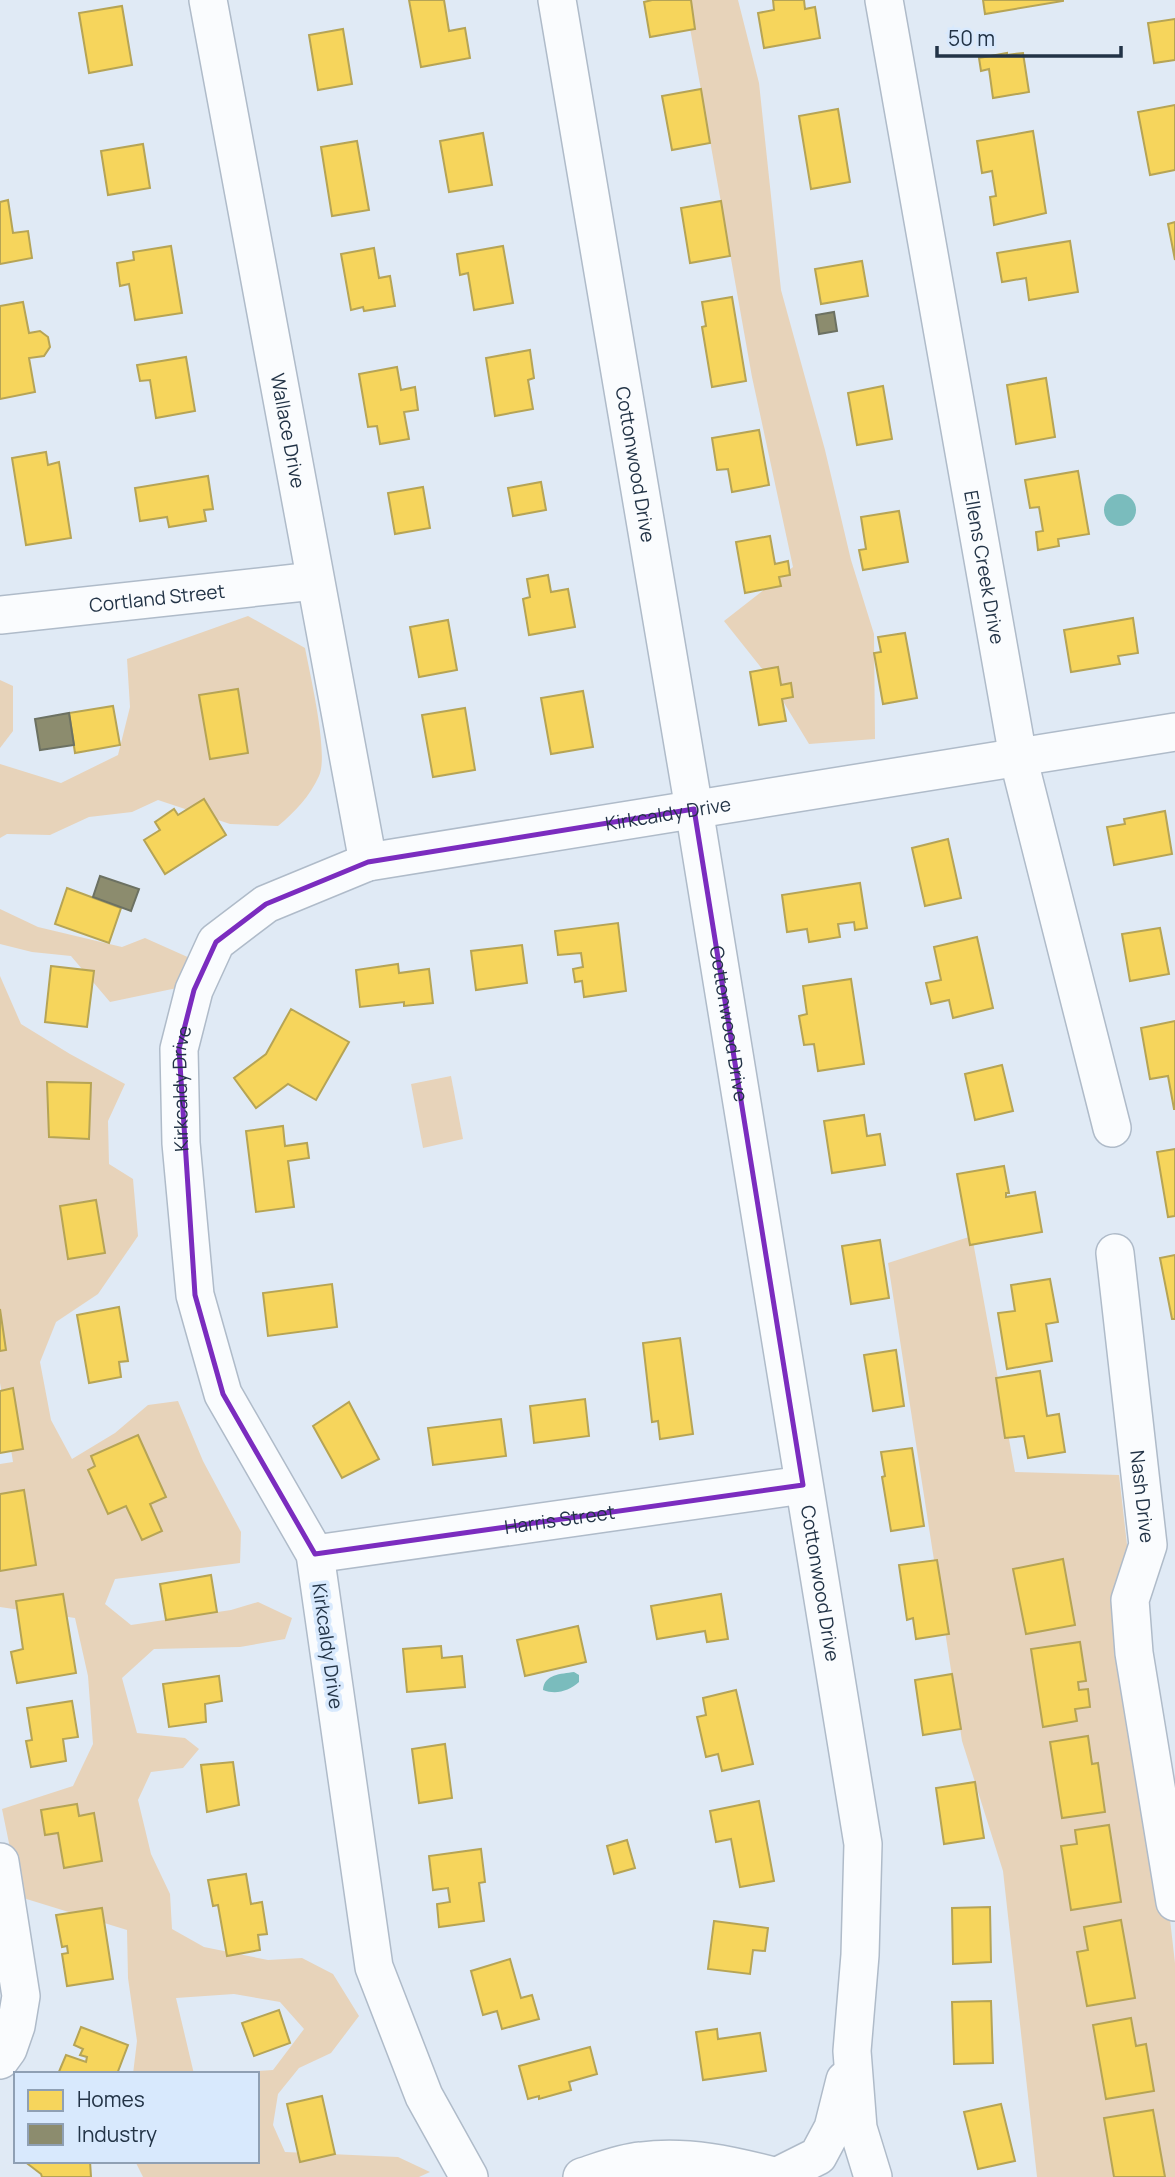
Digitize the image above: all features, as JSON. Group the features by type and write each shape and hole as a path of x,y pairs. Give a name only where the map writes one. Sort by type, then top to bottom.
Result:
{"street":[{"name":"Wallace Drive","path":"208,0 368,862"},
{"name":"Cottonwood Drive","path":"557,0 694,809 863,1844 860,1955 852,2051 833,2128 818,2156 776,2177"},
{"name":"Ellens Creek Drive","path":"884,0 1018,757 1112,1128"},
{"name":"Cortland Street","path":"0,615 314,581"},
{"name":"Kirkcaldy Drive","path":"469,2177 424,2096 374,1968 315,1554 223,1394 195,1295 181,1143 178,1049 194,990 216,942 266,904 368,862 1175,732"},
{"name":"Nash Drive","path":"1115,1253 1148,1545 1130,1600 1133,1653 1175,1902"},
{"name":"Harris Street","path":"315,1554 803,1485"},
{"path":"0,1862 21,1996 16,2026 8,2049 0,2060"},
{"name":"Cottonwood Drive","path":"852,2051 858,2128 873,2177"},
{"path":"582,2177 639,2161 668,2159 698,2160 776,2177"}],"highlighted area":[{"path":"694,809 803,1485 315,1554 223,1394 195,1295 179,1049 194,990 216,942 266,904 368,862"}],"shaded area":[{"path":"685,0 738,0 759,83 781,290 825,450 851,560 874,634 875,739 809,744 767,675 724,621 793,567 752,377"},
{"path":"1120,494 1132,498 1136,510 1132,522 1120,526 1108,522 1104,510 1108,498"},
{"path":"248,616 305,648 314,694 322,751 319,776 307,797 284,821 278,826 230,824 158,800 132,812 89,817 50,835 7,834 0,838 0,764 61,783 118,755 130,707 127,659"},
{"path":"0,680 13,686 13,731 0,748"},
{"path":"0,909 38,927 122,947 145,938 192,959 177,988 110,1002 71,956 32,952 0,944"},
{"path":"0,976 21,1024 125,1084 108,1121 109,1164 133,1179 138,1236 98,1294 56,1322 40,1362 51,1420 72,1459 115,1433 148,1405 178,1401 203,1461 241,1532 240,1563 115,1579 105,1604 131,1625 231,1610 258,1602 292,1618 285,1639 240,1647 154,1649 122,1678 137,1733 185,1738 199,1749 183,1768 151,1772 138,1800 151,1854 170,1894 172,1929 204,1947 268,1960 302,1958 333,1974 359,2016 331,2053 299,2068 278,2094 273,2125 285,2152 398,2157 430,2172 419,2177 143,2177 136,2163 259,2163 259,2072 244,2072 273,2070 304,2029 280,2002 234,1994 176,1998 194,2072 133,2072 137,2041 128,1978 127,1930 20,1897 2,1809 73,1786 93,1744 88,1676 75,1618 0,1607 0,1464 13,1462 0,1383"},
{"path":"451,1076 463,1139 423,1148 411,1084"},
{"path":"972,1236 1015,1472 1119,1475 1175,1963 1175,2177 1037,2177 1003,1871 962,1741 888,1263"},
{"path":"574,1672 579,1675 579,1682 571,1688 557,1692 543,1690 550,1678"}],"building: Homes":[{"path":"409,0 444,0 449,31 465,28 470,58 421,67"},
{"path":"691,0 695,29 650,37 644,2"},
{"path":"773,0 804,0 805,9 815,7 820,38 764,48 758,13 774,10"},
{"path":"983,0 1063,0 1063,1 985,14"},
{"path":"122,6 132,65 89,73 79,13"},
{"path":"1175,19 1175,60 1154,63 1148,23"},
{"path":"343,29 352,84 318,90 309,35"},
{"path":"1023,53 1029,92 993,98 989,69 981,71 979,58"},
{"path":"701,89 710,143 672,150 662,96"},
{"path":"1175,105 1175,170 1150,175 1138,112"},
{"path":"838,109 850,182 811,189 799,116"},
{"path":"1033,131 1046,213 994,225 990,197 996,196 992,171 982,173 977,141"},
{"path":"483,133 492,185 449,192 440,141"},
{"path":"357,141 369,210 332,216 321,147"},
{"path":"143,144 150,188 108,195 101,151"},
{"path":"8,200 13,233 28,231 32,258 0,264 0,202"},
{"path":"721,201 730,256 690,263 681,208"},
{"path":"1175,222 1175,260 1168,224"},
{"path":"1070,241 1078,292 1029,300 1026,278 1002,282 997,253"},
{"path":"171,246 182,313 135,320 129,284 120,286 117,263 134,260 133,252"},
{"path":"503,246 513,303 474,310 468,273 460,275 457,254"},
{"path":"374,248 379,278 390,276 395,306 364,311 363,307 351,310 341,254"},
{"path":"862,261 868,296 821,304 815,269"},
{"path":"732,297 746,381 712,387 702,327 706,326 702,302"},
{"path":"23,302 29,333 40,331 48,337 50,347 44,356 29,358 35,392 0,399 0,306"},
{"path":"530,350 534,378 528,380 533,409 495,416 486,358"},
{"path":"186,357 195,411 156,418 150,380 140,381 137,365"},
{"path":"397,367 401,390 415,387 418,410 404,412 409,439 380,444 377,426 368,427 359,374"},
{"path":"1046,378 1055,437 1016,444 1007,385"},
{"path":"883,386 892,439 857,445 848,393"},
{"path":"759,430 769,485 732,492 728,469 717,470 712,438"},
{"path":"46,452 48,465 59,462 71,538 26,545 12,458"},
{"path":"1078,471 1089,534 1058,539 1059,546 1038,550 1036,532 1043,531 1039,507 1030,508 1025,480"},
{"path":"208,476 213,509 204,510 206,521 169,527 167,517 140,521 135,488"},
{"path":"541,482 546,510 513,516 508,488"},
{"path":"423,487 430,528 395,534 388,493"},
{"path":"899,511 908,562 863,570 859,550 866,549 861,517"},
{"path":"770,536 775,564 788,561 790,575 779,577 781,586 745,593 736,542"},
{"path":"548,575 551,592 568,589 575,627 529,635 523,599 530,597 527,579"},
{"path":"1133,618 1138,653 1118,656 1120,664 1071,672 1064,630"},
{"path":"448,620 457,670 419,677 410,627"},
{"path":"905,633 917,698 883,704 874,653 881,652 878,637"},
{"path":"778,667 781,685 791,683 793,697 782,699 786,721 759,725 750,672"},
{"path":"238,689 248,753 210,759 199,695"},
{"path":"583,691 593,747 551,754 541,698"},
{"path":"113,706 120,745 75,753 69,713"},
{"path":"465,708 475,770 433,777 422,715"},
{"path":"204,799 226,835 165,874 144,840 160,830 155,822 174,809 178,815"},
{"path":"1165,811 1172,854 1114,865 1107,827 1125,824 1124,819"},
{"path":"948,839 961,898 925,906 912,848"},
{"path":"860,883 867,928 855,930 854,922 838,924 840,937 809,942 807,929 787,932 782,895"},
{"path":"67,888 121,908 109,943 55,924"},
{"path":"618,923 626,991 584,997 582,981 575,982 573,969 583,967 581,953 558,955 555,931"},
{"path":"1160,928 1169,974 1130,981 1122,934"},
{"path":"977,937 993,1008 953,1018 949,1000 931,1004 926,983 941,980 934,947"},
{"path":"522,945 527,983 476,990 471,951"},
{"path":"398,964 399,973 429,969 433,1003 404,1006 404,1002 360,1007 356,970"},
{"path":"51,966 94,971 87,1027 45,1022"},
{"path":"851,979 864,1064 818,1071 814,1044 804,1045 799,1016 807,1014 803,986"},
{"path":"291,1009 349,1042 316,1100 288,1084 256,1108 234,1078 266,1054"},
{"path":"1175,1021 1174,1109 1168,1076 1150,1079 1141,1028"},
{"path":"1002,1065 1013,1111 975,1120 965,1074"},
{"path":"47,1082 91,1083 89,1139 49,1137"},
{"path":"864,1115 867,1136 880,1134 885,1165 832,1173 824,1121"},
{"path":"283,1126 285,1146 307,1143 309,1158 288,1161 294,1207 256,1212 246,1131"},
{"path":"1175,1149 1175,1216 1168,1217 1157,1152"},
{"path":"1004,1166 1009,1193 1006,1193 1006,1197 1035,1192 1042,1232 970,1245 957,1174"},
{"path":"96,1200 105,1253 68,1259 60,1206"},
{"path":"880,1240 889,1298 851,1304 842,1246"},
{"path":"1175,1255 1175,1319 1172,1319 1160,1258"},
{"path":"1050,1279 1058,1322 1046,1324 1052,1361 1007,1369 998,1313 1015,1311 1011,1285"},
{"path":"332,1284 337,1327 268,1336 263,1293"},
{"path":"119,1307 128,1361 119,1362 121,1377 89,1383 77,1315"},
{"path":"0,1309 6,1350 0,1351"},
{"path":"680,1338 693,1434 660,1439 658,1421 652,1422 643,1343"},
{"path":"896,1350 904,1406 873,1411 864,1355"},
{"path":"1040,1371 1047,1416 1059,1414 1065,1452 1028,1458 1024,1436 1005,1438 996,1378"},
{"path":"13,1388 23,1449 0,1453 0,1391"},
{"path":"585,1399 589,1436 534,1443 530,1406"},
{"path":"349,1402 379,1459 342,1478 313,1426"},
{"path":"501,1419 506,1456 433,1465 428,1428"},
{"path":"138,1435 166,1497 150,1504 162,1531 142,1540 126,1506 108,1514 88,1470 95,1466 91,1456"},
{"path":"912,1448 924,1526 891,1531 882,1477 885,1476 881,1452"},
{"path":"24,1490 36,1565 0,1571 0,1494"},
{"path":"1063,1559 1075,1625 1026,1634 1013,1569"},
{"path":"937,1560 949,1634 916,1639 913,1618 907,1620 899,1565"},
{"path":"211,1575 217,1612 166,1620 160,1584"},
{"path":"63,1594 76,1673 17,1683 11,1652 23,1649 16,1601"},
{"path":"721,1594 728,1639 707,1642 705,1631 657,1639 651,1606"},
{"path":"578,1626 586,1662 525,1676 517,1640"},
{"path":"1080,1642 1086,1681 1078,1682 1079,1690 1088,1689 1090,1707 1075,1709 1077,1721 1043,1727 1031,1649"},
{"path":"441,1646 442,1658 462,1656 465,1687 407,1692 403,1649"},
{"path":"952,1674 961,1729 923,1735 915,1680"},
{"path":"219,1676 222,1701 205,1704 206,1722 169,1727 163,1684"},
{"path":"736,1690 753,1764 722,1771 718,1754 706,1757 697,1717 706,1715 703,1698"},
{"path":"72,1701 78,1737 63,1739 66,1761 31,1767 26,1741 32,1740 27,1708"},
{"path":"1088,1736 1092,1764 1098,1763 1105,1812 1062,1818 1050,1742"},
{"path":"445,1744 452,1798 419,1803 412,1749"},
{"path":"233,1762 239,1805 207,1812 201,1765"},
{"path":"975,1782 984,1838 944,1844 936,1788"},
{"path":"759,1801 774,1881 740,1887 731,1839 716,1842 710,1811"},
{"path":"77,1804 79,1816 94,1813 102,1861 64,1868 58,1833 45,1835 41,1810"},
{"path":"1109,1825 1121,1902 1071,1910 1061,1846 1077,1844 1075,1830"},
{"path":"627,1840 635,1868 614,1874 607,1846"},
{"path":"481,1849 485,1882 479,1883 484,1921 439,1927 437,1904 450,1902 448,1888 433,1890 429,1856"},
{"path":"246,1874 251,1904 262,1902 267,1934 258,1935 260,1950 227,1956 218,1905 213,1906 208,1880"},
{"path":"990,1907 991,1962 953,1964 952,1908"},
{"path":"102,1908 113,1979 67,1986 62,1954 68,1953 67,1946 62,1947 56,1915"},
{"path":"1121,1920 1135,1998 1087,2006 1077,1952 1088,1950 1084,1927"},
{"path":"714,1921 768,1928 765,1951 753,1950 750,1974 708,1969"},
{"path":"510,1959 521,1998 532,1995 539,2019 502,2029 497,2011 483,2015 471,1971"},
{"path":"991,2001 993,2063 954,2064 952,2002"},
{"path":"279,2010 290,2043 254,2056 242,2023"},
{"path":"1131,2018 1136,2046 1146,2044 1154,2091 1106,2099 1093,2025"},
{"path":"81,2027 128,2045 118,2072 59,2072 66,2055 86,2062 87,2057 80,2055 83,2049 74,2045"},
{"path":"717,2029 718,2039 760,2033 766,2071 703,2080 696,2032"},
{"path":"590,2047 597,2074 569,2082 571,2090 539,2099 539,2096 528,2099 519,2066"},
{"path":"322,2096 335,2154 300,2162 287,2104"},
{"path":"1001,2104 1015,2161 978,2169 964,2112"},
{"path":"1153,2110 1165,2177 1114,2177 1104,2118"},
{"path":"27,2163 90,2163 91,2177 42,2177"}],"building: Industry":[{"path":"834,312 837,331 819,334 816,315"},
{"path":"69,713 74,745 40,750 35,719"},
{"path":"100,876 139,889 131,911 93,897"}]}
